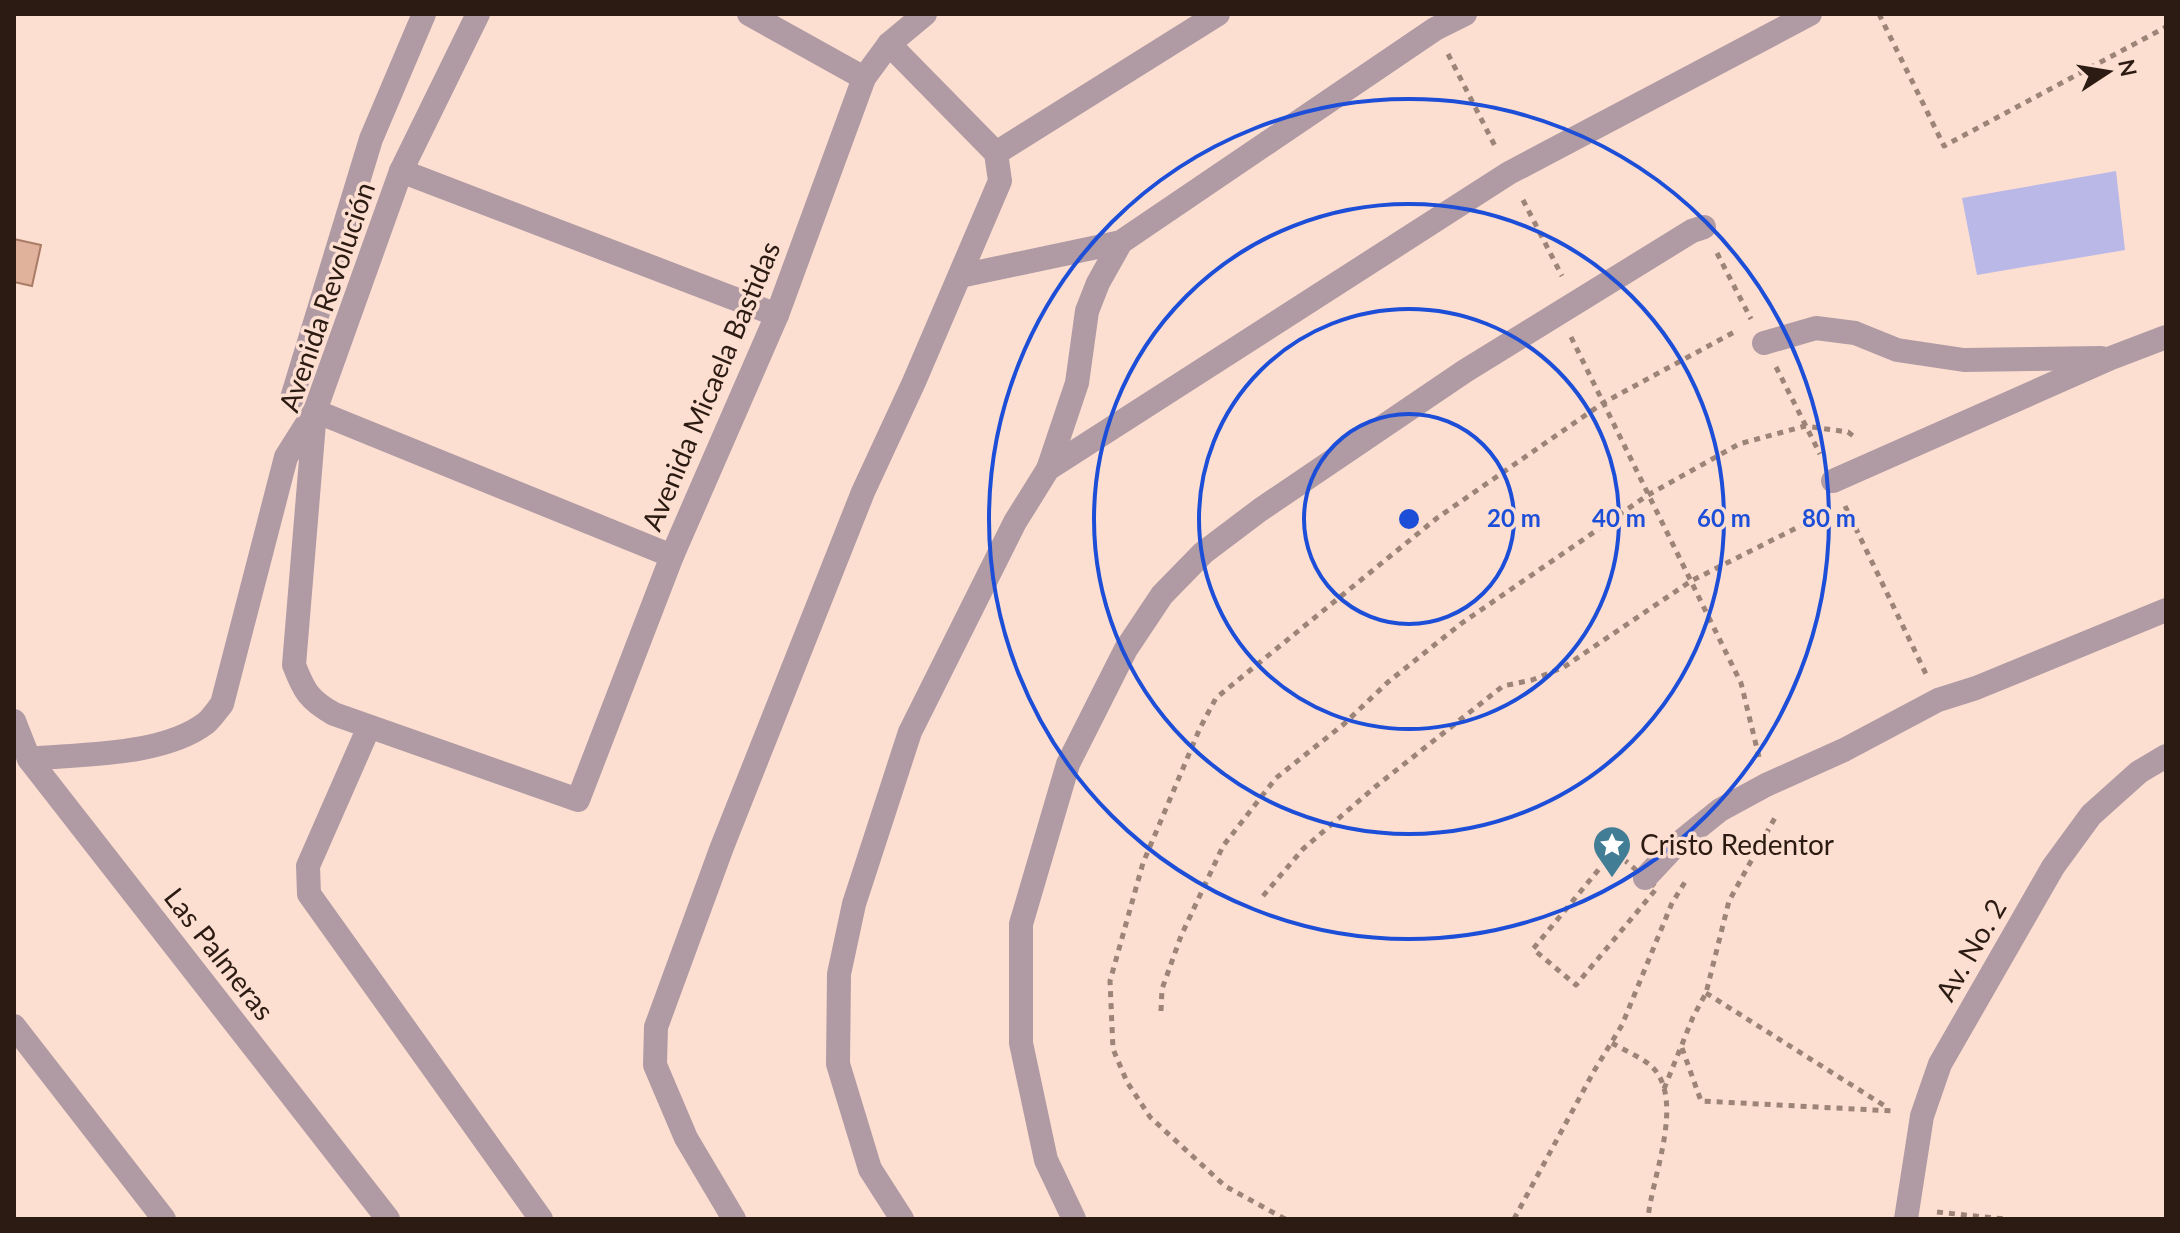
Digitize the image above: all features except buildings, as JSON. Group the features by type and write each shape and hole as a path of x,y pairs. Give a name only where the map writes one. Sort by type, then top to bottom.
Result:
{"street":[{"path":"292,398 371,139 424,14"},
{"name":"Avenida Revolución","path":"369,727 313,702 301,685 294,665 315,411 401,171 478,14"},
{"path":"749,14 864,78"},
{"name":"Avenida Micaela Bastidas","path":"369,727 578,800 672,556 777,315 864,78 889,44 925,14"},
{"path":"996,153 1218,14"},
{"path":"960,276 1121,242 1435,29 1465,14"},
{"path":"1048,469 1509,173 1810,14"},
{"path":"734,1219 686,1138 655,1065 656,1027 722,847 851,521 1000,181 996,153 889,44"},
{"path":"401,171 777,315"},
{"path":"1074,1219 1046,1160 1021,1043 1021,924 1068,764 1126,649 1162,595 1214,544 1260,510 1465,371 1692,231 1704,227"},
{"path":"902,1219 870,1169 838,1064 839,974 854,904 910,732 1015,522 1048,469 1077,383 1087,311 1098,283 1121,242"},
{"path":"1764,343 1816,328 1855,333 1897,350 1964,360 2111,358"},
{"path":"1833,481 2111,358 2166,337"},
{"path":"29,759 166,742 192,732 208,721 222,704 286,457 315,411 672,556"},
{"path":"1645,878 1674,847 1720,810 1938,700 1976,688 2166,610"},
{"name":"Las Palmeras","path":"14,721 29,759 388,1219"},
{"path":"369,727 308,866 309,894 326,922 541,1219"},
{"name":"Av. No. 2","path":"1906,1214 1922,1116 1940,1064 2053,867 2091,815 2139,772 2166,756"},
{"path":"14,1026 164,1219"}],"path":[{"path":"1879,14 1944,146 2166,27"},
{"path":"1435,29 1576,303 1569,334 1741,683 1757,756 1793,773 1786,798 1729,901 1706,993 1664,1089"},
{"path":"1285,1219 1225,1186 1150,1117 1127,1082 1113,1049 1110,981 1143,863 1200,728 1216,698 1437,518 1603,403 1739,329"},
{"path":"1161,1011 1162,989 1181,936 1223,846 1276,778 1462,623 1648,495 1739,444 1805,426 1848,432 1884,459"},
{"path":"1263,896 1303,849 1375,787 1503,686 1532,680 1564,667 1691,581 1844,504"},
{"path":"1614,851 1645,878 1657,888 1576,985 1533,949 1614,851"},
{"path":"1514,1219 1622,1025 1672,903 1686,880"},
{"path":"1706,993 1891,1110"},
{"path":"1612,1043 1651,1066 1664,1089 1668,1124 1649,1201 1648,1219"},
{"path":"1681,1047 1701,1101 1891,1110 1922,1116"},
{"path":"1906,1214 2004,1219"}],"shaded area":[{"path":"2116,171 2125,250 1977,275 1962,198"}],"place":[{"name":"Cristo Redentor","path":"1612,879"}]}
